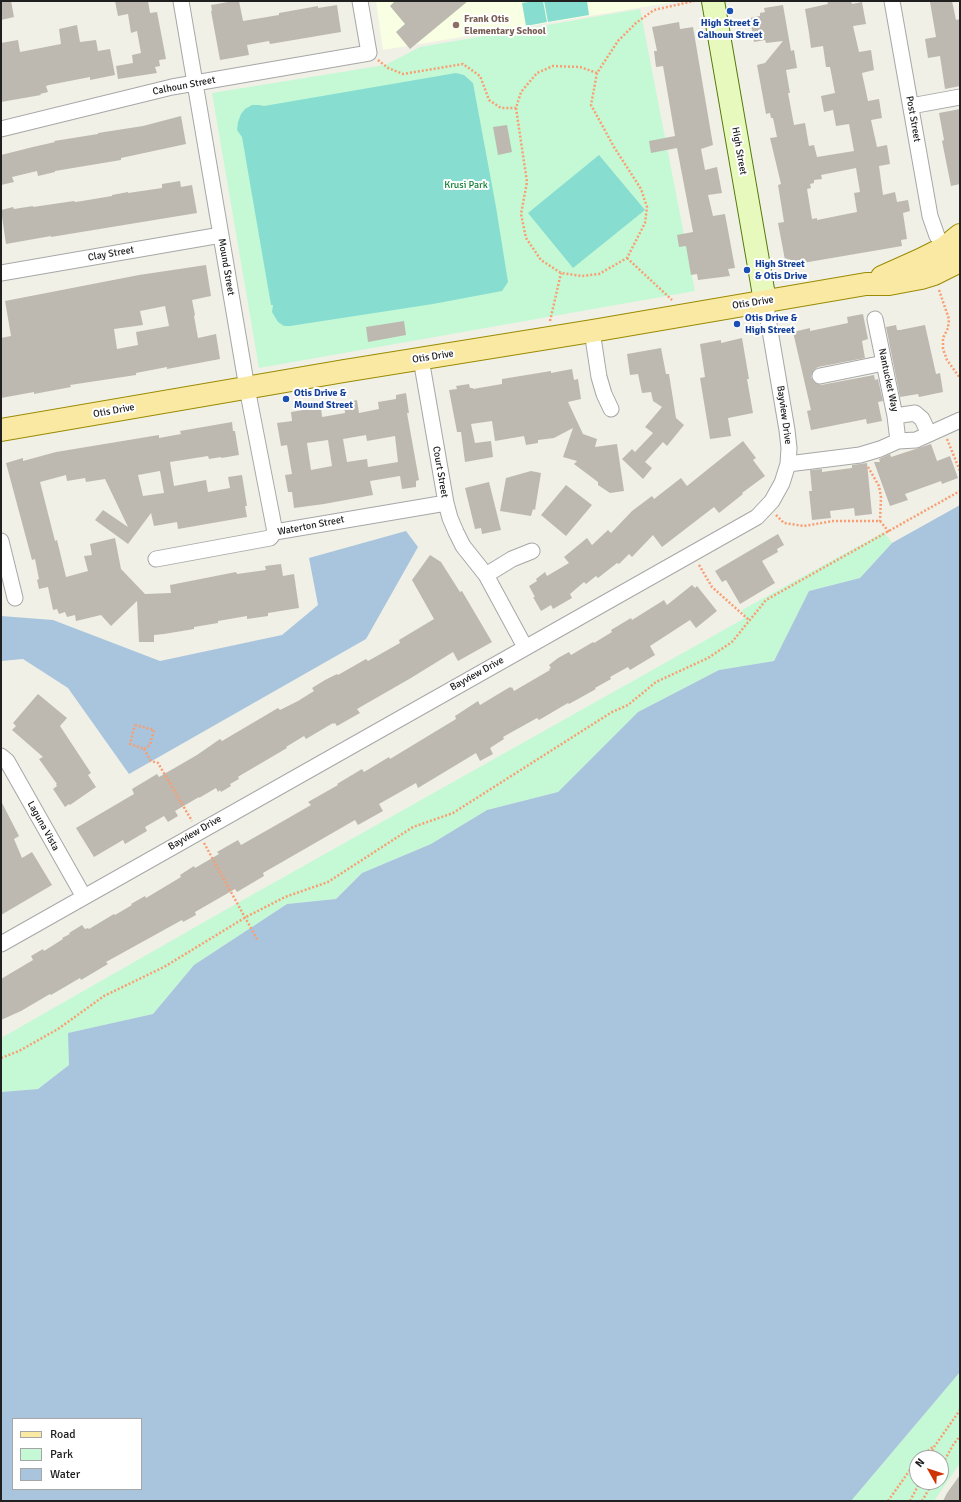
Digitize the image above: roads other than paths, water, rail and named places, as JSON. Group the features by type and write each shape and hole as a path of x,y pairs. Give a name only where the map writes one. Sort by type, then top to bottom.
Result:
{"main road":[{"name":"High Street","path":"713,1 765,301"},
{"name":"Otis Drive","path":"866,284 944,248 960,235"},
{"name":"Otis Drive","path":"1,430 866,284 889,284 934,274 960,261"}],"street":[{"name":"Mound Street","path":"181,1 247,388 275,532"},
{"name":"Calhoun Street","path":"1,129 172,88 369,53 360,1"},
{"name":"Post Street","path":"892,1 930,216 937,236"},
{"path":"911,106 960,97"},
{"name":"Clay Street","path":"1,273 221,235"},
{"name":"Bayview Drive","path":"1,944 757,517 772,501 782,483 788,464 787,430 765,301"},
{"name":"Nantucket Way","path":"876,319 895,416 898,441"},
{"path":"592,331 599,377 604,394 611,409"},
{"name":"Court Street","path":"420,359 446,503 456,532 463,546 486,575 525,647"},
{"path":"820,376 884,363"},
{"path":"895,416 915,413 936,431"},
{"path":"788,464 860,455 880,449 898,441 916,440 960,420"},
{"name":"Waterton Street","path":"156,559 270,538 275,532 446,503"},
{"path":"1,541 15,598"},
{"path":"486,575 512,559 532,551"},
{"name":"Laguna Vista","path":"1,756 7,762 84,897"}],"water":[{"path":"960,505 960,1372 851,1501 1,1501 1,1092 38,1089 69,1065 68,1033 153,1014 194,965 287,904 336,899 362,873 431,844 487,810 558,792 638,712 719,670 774,661 809,591 860,578 892,543"},
{"path":"406,531 418,547 366,639 129,774 68,688 23,659 1,661 1,616 53,620 160,661 282,635 318,605 309,558"}],"place":[{"name":"High Street & Calhoun Street","path":"730,11"},
{"name":"Frank Otis Elementary School","path":"456,25"},
{"name":"High Street & Otis Drive","path":"747,270"},
{"name":"Otis Drive & High Street","path":"737,324"},
{"name":"Otis Drive & Mound Street","path":"286,399"}],"park label":[{"name":"Krusi Park","path":"466,185"}]}
